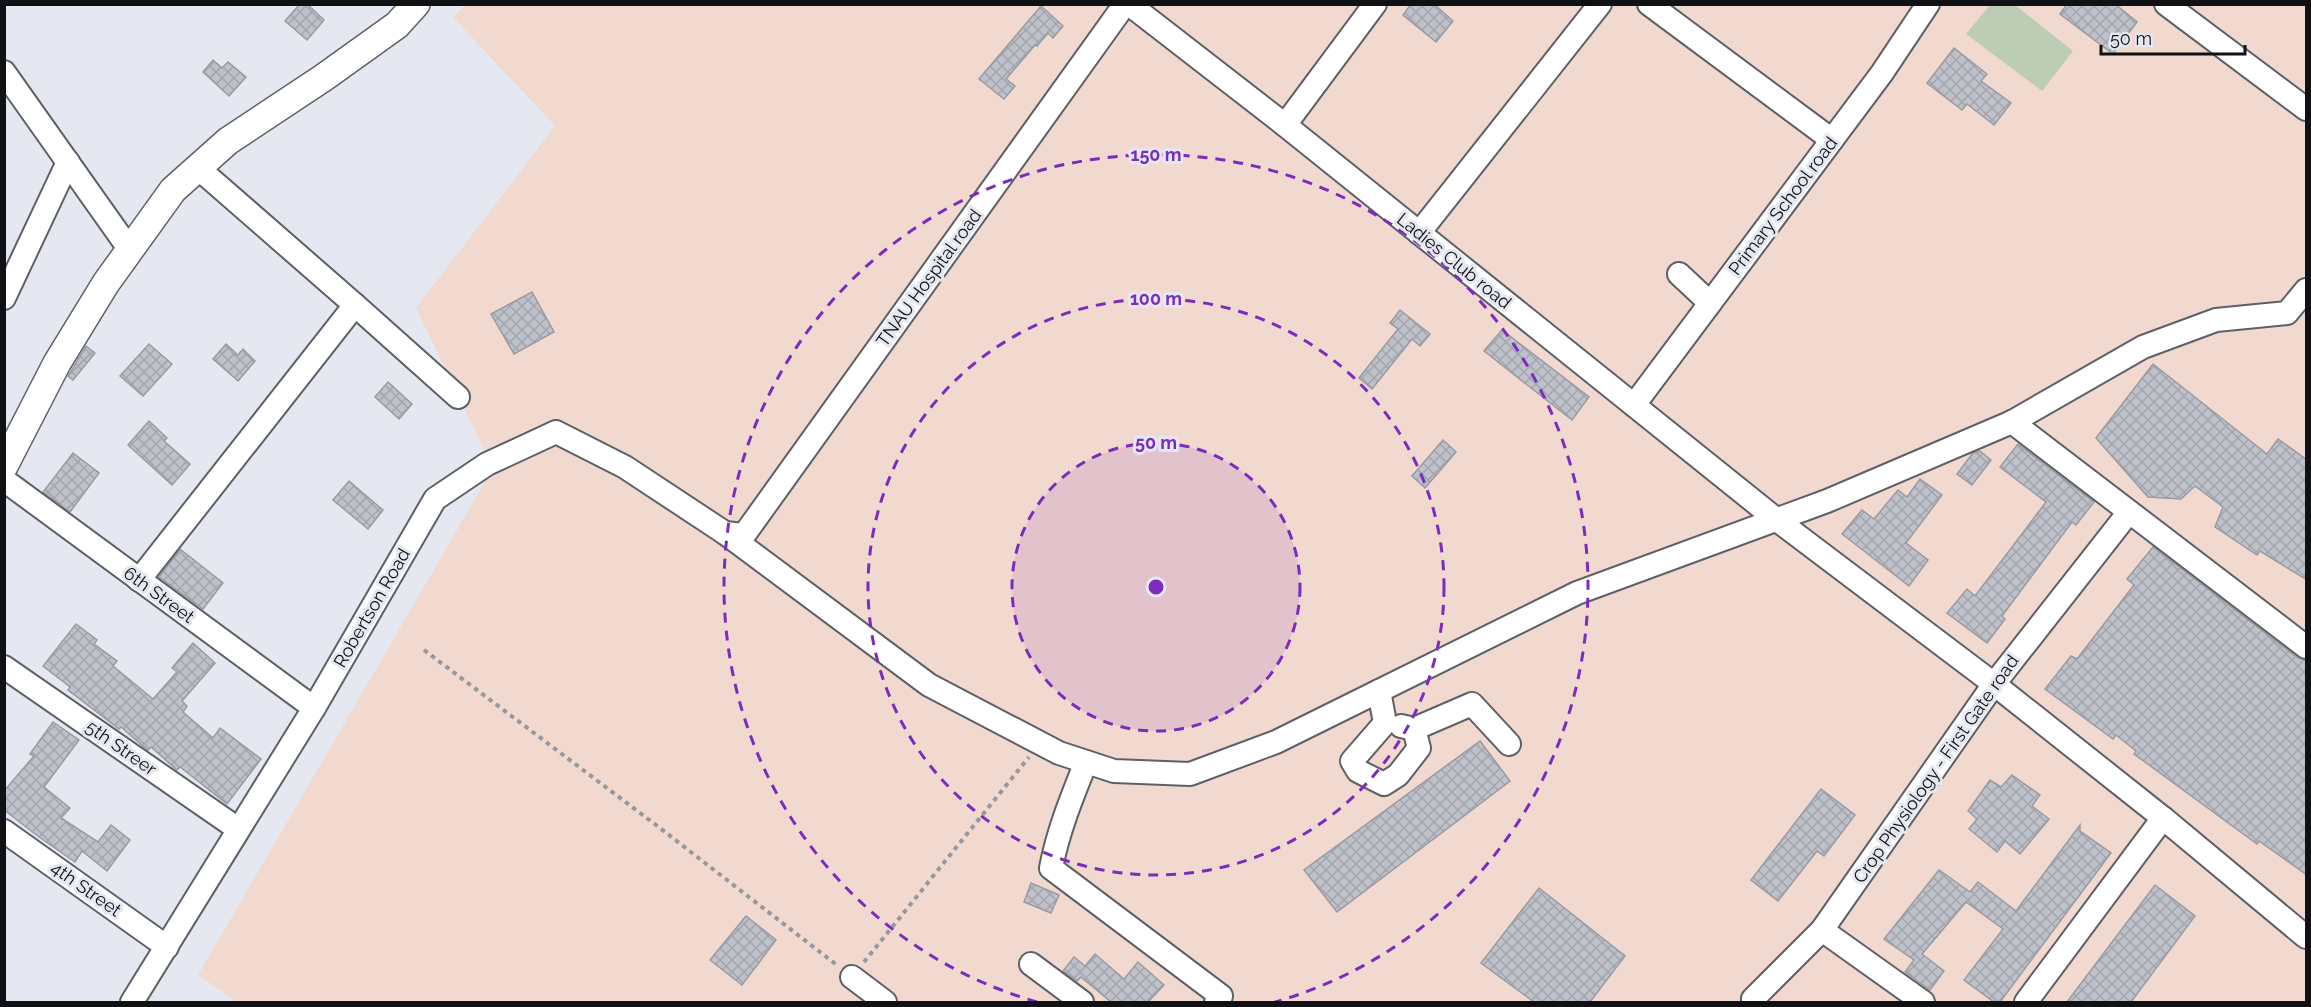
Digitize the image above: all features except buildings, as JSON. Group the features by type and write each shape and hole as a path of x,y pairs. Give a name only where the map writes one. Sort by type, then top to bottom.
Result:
{"main road":[{"path":"4,466 57,363 106,283 173,190 228,141 398,25 416,4"}],"street":[{"name":"Ladies Club road","path":"1127,4 1285,125 1777,520 1994,684 2163,818 2307,937"},
{"name":"TNAU Hospital road","path":"725,533 744,535 1127,4"},
{"path":"1285,125 1375,4"},
{"path":"1419,233 1600,4"},
{"path":"1649,4 1832,140"},
{"name":"Primary School road","path":"1634,405 1882,73 1928,4"},
{"path":"2166,4 2307,109"},
{"path":"4,72 130,250"},
{"path":"4,298 68,162"},
{"path":"198,168 458,397"},
{"path":"1679,274 1710,303"},
{"path":"725,533 929,685 1059,753 1114,771 1190,774 1275,742 1577,593 1777,520 2012,422 2143,347 2216,320 2287,313 2307,290"},
{"path":"139,580 355,305"},
{"path":"2012,422 2307,647"},
{"name":"Robertson Road","path":"132,1002 314,708 435,499 487,464 556,432 625,467 725,533"},
{"name":"6th Street","path":"4,480 314,708"},
{"name":"Crop Physiology - First Gate road","path":"1754,1002 1753,999 1822,930 1994,684 2129,512"},
{"name":"5th Streer","path":"4,666 238,829"},
{"path":"1379,691 1385,723"},
{"path":"1385,723 1414,729 1472,704 1509,744"},
{"path":"1385,723 1352,761 1358,771 1384,783 1398,775 1419,748 1414,729"},
{"path":"1086,762 1064,820 1051,868 1221,996 1216,1002"},
{"path":"2026,1002 2163,818"},
{"name":"4th Street","path":"4,831 167,947"},
{"path":"1822,930 1923,1002"},
{"path":"1031,963 1082,1002"},
{"path":"852,977 874,999"}],"path":[{"path":"423,650 656,825 852,977 1040,743"}],"shaded area":[{"path":"466,5 2306,5 2306,1002 237,1002 198,975 493,468 416,308 555,126 453,17"}],"green space":[{"path":"1990,5 2015,5 2073,51 2042,91 1966,34"}]}
